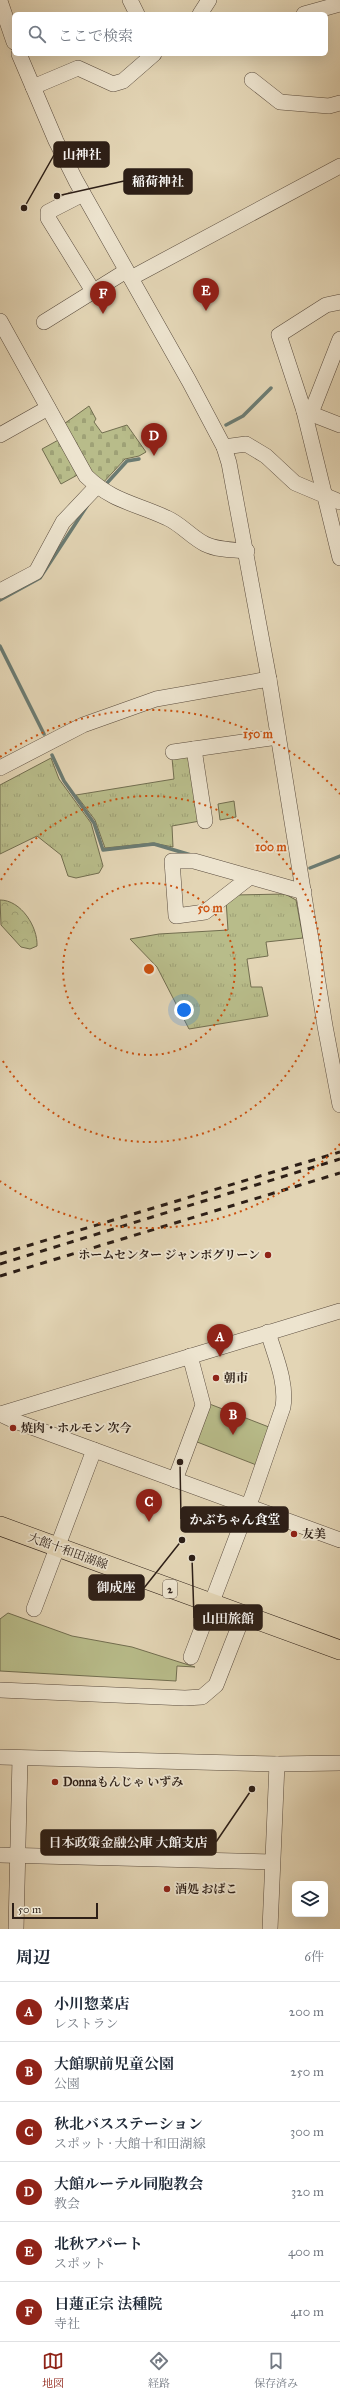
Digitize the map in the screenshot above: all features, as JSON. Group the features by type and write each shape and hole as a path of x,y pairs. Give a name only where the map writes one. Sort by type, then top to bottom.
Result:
{"main road":[{"name":"大館十和田湖線","path":"0,1526 243,1616 340,1650"}],"street":[{"path":"0,0 2,20 12,38"},
{"path":"130,0 135,12"},
{"path":"201,12 209,0"},
{"path":"311,12 340,4"},
{"path":"20,56 56,141 83,194 224,447 237,495 247,551 340,1105"},
{"path":"33,87 78,68 113,84 123,81 152,56"},
{"path":"252,80 280,102 329,106 340,104"},
{"path":"44,322 93,291 129,275 340,166"},
{"path":"83,194 48,212 48,218 93,291"},
{"path":"340,302 326,305 278,335 307,412 340,558"},
{"path":"0,321 86,476 96,486 115,499 168,518 205,544 221,549 247,551"},
{"path":"307,412 340,339"},
{"path":"0,435 48,408"},
{"path":"307,412 340,425"},
{"path":"224,447 246,444 266,456 295,483 340,502"},
{"path":"0,592 36,572 63,522 96,486"},
{"path":"0,768 83,725 156,699 269,679"},
{"path":"173,752 278,737"},
{"path":"194,749 205,821"},
{"path":"250,877 205,912 176,916 172,861 194,861 304,892"},
{"path":"0,1414 340,1311"},
{"path":"190,1657 276,1431 284,1397 283,1383 268,1332"},
{"path":"175,1480 203,1405 190,1356"},
{"path":"0,1414 340,1540"},
{"path":"34,1609 94,1450"},
{"path":"0,1690 186,1698 202,1697 216,1685 243,1616"},
{"path":"0,1757 277,1764 340,1764"},
{"path":"16,1929 19,1856 20,1758"},
{"path":"270,1929 277,1764"},
{"path":"0,1855 272,1862"}],"green space":[{"path":"89,406 96,419 94,422 102,433 127,425 146,452 139,456 125,459 101,485 61,426"},
{"path":"62,438 81,473 61,484 42,449"},
{"path":"186,756 190,758 200,821 172,826 173,847 153,843 105,848 95,820 76,795 174,779 172,758"},
{"path":"51,758 59,779 91,823 103,866 99,873 76,878 68,876 61,855 37,836 0,854 0,785"},
{"path":"234,801 236,817 220,820 218,804"},
{"path":"285,894 296,900 303,938 266,942 268,956 247,959 251,987 262,987 268,1016 189,1029 157,967 130,939 159,934 228,930 226,900 235,895"},
{"path":"0,900 8,901 15,905 27,916 35,931 37,946 30,949 21,947 1,925"},
{"path":"207,1403 274,1429 259,1466 192,1440"},
{"path":"8,1613 72,1636 132,1647 195,1667 177,1666 176,1681 0,1671 0,1619"}],"waterway":[{"path":"226,425 243,416 271,388"},
{"path":"107,483 127,461 139,459"},
{"path":"0,600 40,578 87,506"},
{"path":"0,646 44,734"},
{"path":"52,755 64,781 94,823 103,850 154,844 191,855"},
{"path":"310,868 340,856"}],"railway":[{"path":"0,1254 340,1152"},
{"path":"0,1264 340,1159"},
{"path":"0,1276 340,1173"}],"place":[{"name":"稲荷神社","path":"57,196"},
{"name":"山神社","path":"24,208"},
{"name":"北秋アパート","path":"206,311"},
{"name":"日蓮正宗 法種院","path":"103,314"},
{"name":"大館ルーテル同胞教会","path":"154,456"},
{"name":"ホームセンター ジャンボグリーン","path":"268,1255"},
{"name":"小川惣菜店","path":"220,1357"},
{"name":"朝市","path":"216,1378"},
{"name":"焼肉・ホルモン 次今","path":"13,1428"},
{"name":"大館駅前児童公園","path":"233,1435"},
{"name":"かぶちゃん食堂","path":"180,1462"},
{"name":"秋北バスステーション","path":"149,1522"},
{"name":"友美","path":"294,1534"},
{"name":"御成座","path":"182,1540"},
{"name":"山田旅館","path":"192,1558"},
{"name":"Donnaもんじゃ いずみ","path":"55,1782"},
{"name":"日本政策金融公庫 大館支店","path":"252,1789"},
{"name":"酒処 おばこ","path":"167,1889"}]}
